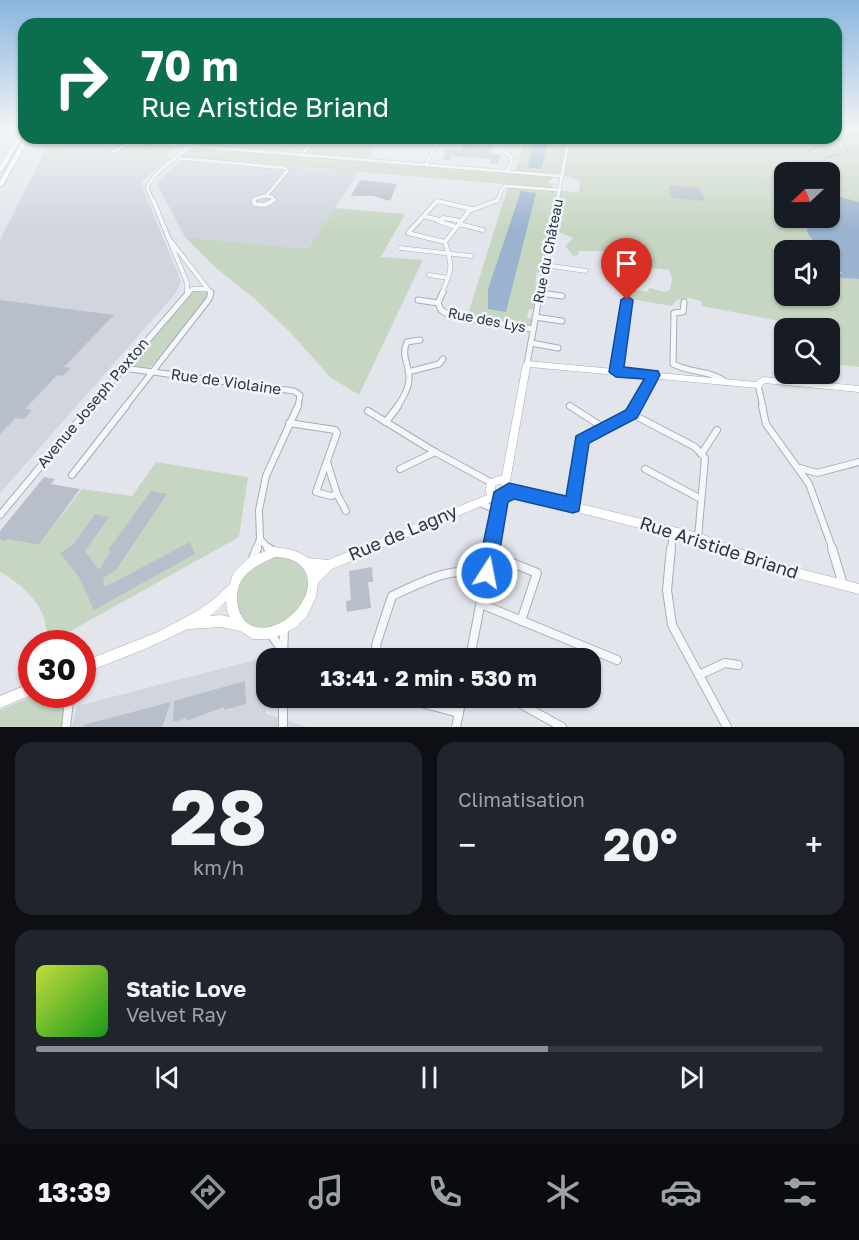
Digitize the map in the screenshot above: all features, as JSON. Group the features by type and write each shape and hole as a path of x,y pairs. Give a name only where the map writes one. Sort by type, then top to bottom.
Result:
{"highway":[{"path":"0,185 13,162"}],"main road":[{"path":"507,486 498,481 492,483 490,491 497,497 506,496 527,364 758,385 763,380 859,389"},
{"name":"Rue Aristide Briand","path":"507,486 698,538 781,569 859,589"},
{"name":"Rue de Lagny","path":"314,580 328,565 478,502 497,497"},
{"path":"96,662 185,625 212,608 232,588 243,568 252,561 274,552 292,553 306,563 314,580 313,594 307,608 297,620 284,629 270,633 249,631 227,620 185,625"},
{"name":"Rue de Lagny","path":"306,563 328,565"},
{"path":"232,588 230,609 241,626"},
{"path":"0,702 18,695"}],"street":[{"path":"170,162 155,175 147,187 187,283 187,292 206,289 200,277 170,240"},
{"path":"218,162 285,168 287,171 267,195 257,197 253,202 259,205 271,203 274,198 267,195"},
{"path":"400,162 561,176"},
{"path":"508,171 511,162"},
{"name":"Rue du Château","path":"527,364 564,162"},
{"path":"445,242 408,233 437,201 472,209 497,202 501,197 499,189 511,186 559,190"},
{"path":"445,242 472,209"},
{"path":"423,216 440,220 443,218 483,230"},
{"path":"445,242 451,255"},
{"path":"400,248 471,256"},
{"name":"Rue des Lys","path":"451,255 452,262 448,278 438,303 441,310 451,316 533,329"},
{"path":"545,265 586,271"},
{"path":"429,275 448,278"},
{"path":"616,277 630,279 616,372"},
{"name":"Avenue Joseph Paxton","path":"72,475 209,299 211,292 206,289"},
{"name":"Avenue Joseph Paxton","path":"0,515 187,292"},
{"path":"540,293 562,296"},
{"path":"418,300 438,303"},
{"path":"684,302 682,312 675,313 673,364 709,372 720,376 726,382"},
{"path":"535,317 562,321"},
{"path":"386,422 405,393 409,379 403,347 407,342 420,340"},
{"path":"531,343 558,348"},
{"path":"408,372 439,364 442,358"},
{"name":"Rue de Violaine","path":"123,368 294,391 300,395"},
{"path":"573,505 582,440 632,414 653,375"},
{"path":"758,385 766,424 809,484 837,562 843,586"},
{"path":"252,561 260,539 262,489 300,402 300,395"},
{"path":"570,406 604,428"},
{"path":"368,411 435,452 492,483"},
{"path":"632,414 695,447 705,458 698,538"},
{"path":"289,423 335,430 336,436 316,492 332,496 337,494"},
{"path":"702,453 717,430"},
{"path":"400,469 435,452"},
{"path":"327,462 337,494 346,511"},
{"path":"799,468 817,473 859,462"},
{"path":"645,469 701,499"},
{"path":"472,648 497,515 497,497"},
{"path":"478,502 487,504 494,509 497,515"},
{"path":"673,531 666,591 667,608 672,625 726,727"},
{"path":"260,539 274,552"},
{"path":"490,554 537,573 521,621"},
{"path":"376,648 392,596 451,570 464,568 487,573"},
{"path":"480,604 617,660"},
{"path":"283,648 284,629"},
{"path":"270,633 279,648"},
{"path":"699,675 725,663 738,665"},
{"path":"66,727 68,708"},
{"path":"283,708 283,727"},
{"path":"440,708 459,713"},
{"path":"456,727 460,708"},
{"path":"528,708 562,727"}],"shaded area":[{"path":"40,162 164,162 142,182 144,192 181,281 175,294 0,493 0,240"},
{"path":"180,162 234,162 359,172 308,249 185,237 158,186 159,180"},
{"path":"256,660 256,708 266,708 266,714 307,727 72,727 77,708 96,708 96,701"}],"green space":[{"path":"240,162 380,162 555,176 548,182 553,185 552,188"},
{"path":"518,162 859,162 859,202 840,197 840,162 774,162 774,228 809,228 810,236 813,240 774,240 774,306 840,306 840,278 859,279 859,367 840,365 840,318 774,318 774,320 702,306 701,301 689,298 677,300 672,306 630,299 631,289 648,292 649,288 665,292 670,290 672,279 669,270 644,267 636,257 620,257 605,251 579,251 578,255 573,256 565,246 573,238 554,230 561,191 579,192 580,181 559,174 515,171"},
{"path":"508,187 551,190 556,193 553,215 549,215 548,222 552,223 548,242 543,241 542,250 546,251 541,273 537,272 535,282 540,283 535,309 529,309 527,318 533,319 529,326 467,317"},
{"path":"335,208 405,214 381,257 423,260 359,395 330,377 290,332 255,299 215,267 185,237 308,249"},
{"path":"197,290 208,292 208,296 153,365 146,369 130,366 190,292"},
{"path":"156,462 248,477 239,537 72,630 46,630 43,615 36,602 19,585 0,572 0,540 7,539 39,545 82,489 132,496"},
{"path":"280,556 298,564 306,575 307,590 301,604 291,616 278,625 263,628 248,623 239,614 236,603 241,580 245,573 257,564"},
{"path":"18,702 18,708 64,708 63,727 0,727 0,710"}],"water":[{"path":"529,162 543,162 541,169 528,167"},
{"path":"521,191 536,193 506,312 488,309 488,289"},
{"path":"840,197 859,202 859,279 840,278 840,273 844,274 840,272 840,240 814,240 807,231 808,228 840,228"}],"building":[{"path":"360,180 397,184 390,201 373,196 351,196"},
{"path":"668,185 700,188 705,201 672,198"},
{"path":"0,300 114,315 64,367 71,368 63,376 57,375 25,409 32,410 24,419 16,418 0,434"},
{"path":"44,477 55,479 51,484 80,489 39,545 7,539 0,540 0,531"},
{"path":"151,491 167,494 116,570 103,578 105,587 190,542 195,554 94,610 79,577 60,553 73,545 95,514 109,517 85,551 99,570 111,551 108,550"},
{"path":"372,567 373,582 368,582 371,608 347,612 346,601 351,600 349,571"},
{"path":"245,681 246,704 224,710 224,707 186,721 187,718 173,722 174,701"},
{"path":"171,702 162,727 83,727 83,725"}],"route":[{"path":"487,573 500,498 506,496 509,490 573,505 582,440 632,414 650,381 653,375 616,372 627,300"}]}
